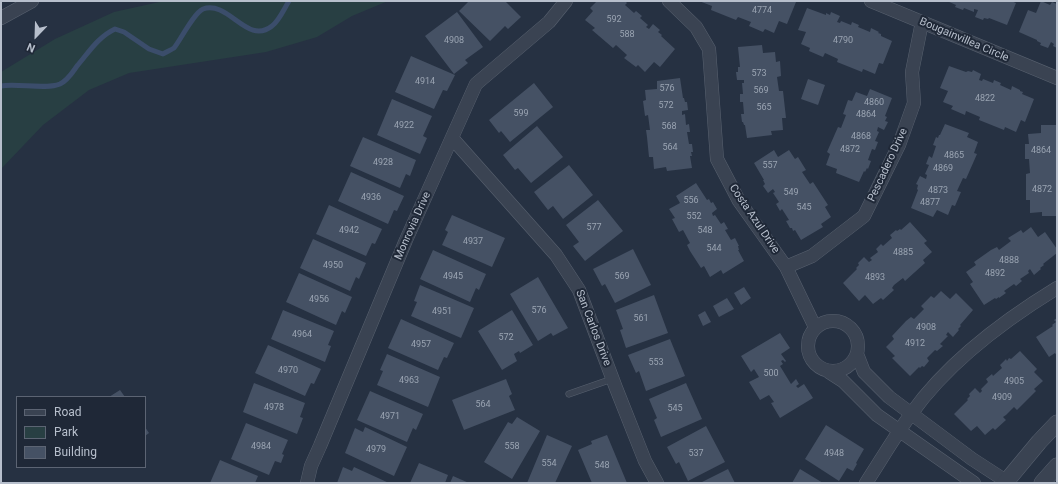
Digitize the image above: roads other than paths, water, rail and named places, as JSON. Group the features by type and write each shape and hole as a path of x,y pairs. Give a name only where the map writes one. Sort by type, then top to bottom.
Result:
{"street":[{"path":"1,18 32,1"},
{"name":"Monrovia Drive","path":"307,483 313,461 406,240 476,84 549,22 566,1"},
{"name":"Costa Azul Drive","path":"669,1 696,27 709,49 716,159 739,201 786,267 815,327"},
{"name":"Bougainvillea Circle","path":"871,1 1057,78"},
{"name":"Pescadero Drive","path":"786,267 812,256 864,216 899,145 914,103 912,72 922,22"},
{"name":"San Carlos Drive","path":"452,138 556,255 579,290 612,379 645,461 657,483"},
{"path":"866,483 911,413 942,377 979,343 1027,307 1057,288"},
{"path":"829,372 845,369 852,363 857,354 858,348 855,334 845,324 835,321 826,322 815,327 809,335 807,344 808,355 812,363 818,368 829,372 843,381 877,415 974,483"},
{"path":"857,354 864,372 889,397 972,459 1006,482 1057,423"},
{"path":"1042,483 1057,466"}],"lane":[{"path":"569,394 612,379"}],"waterway":[{"path":"1,86 54,86 60,84 70,76 90,50 104,36 115,29 124,32 149,49 163,54 174,48 199,11 203,9 212,8 221,11 254,31 263,31 275,24 289,1"}]}
